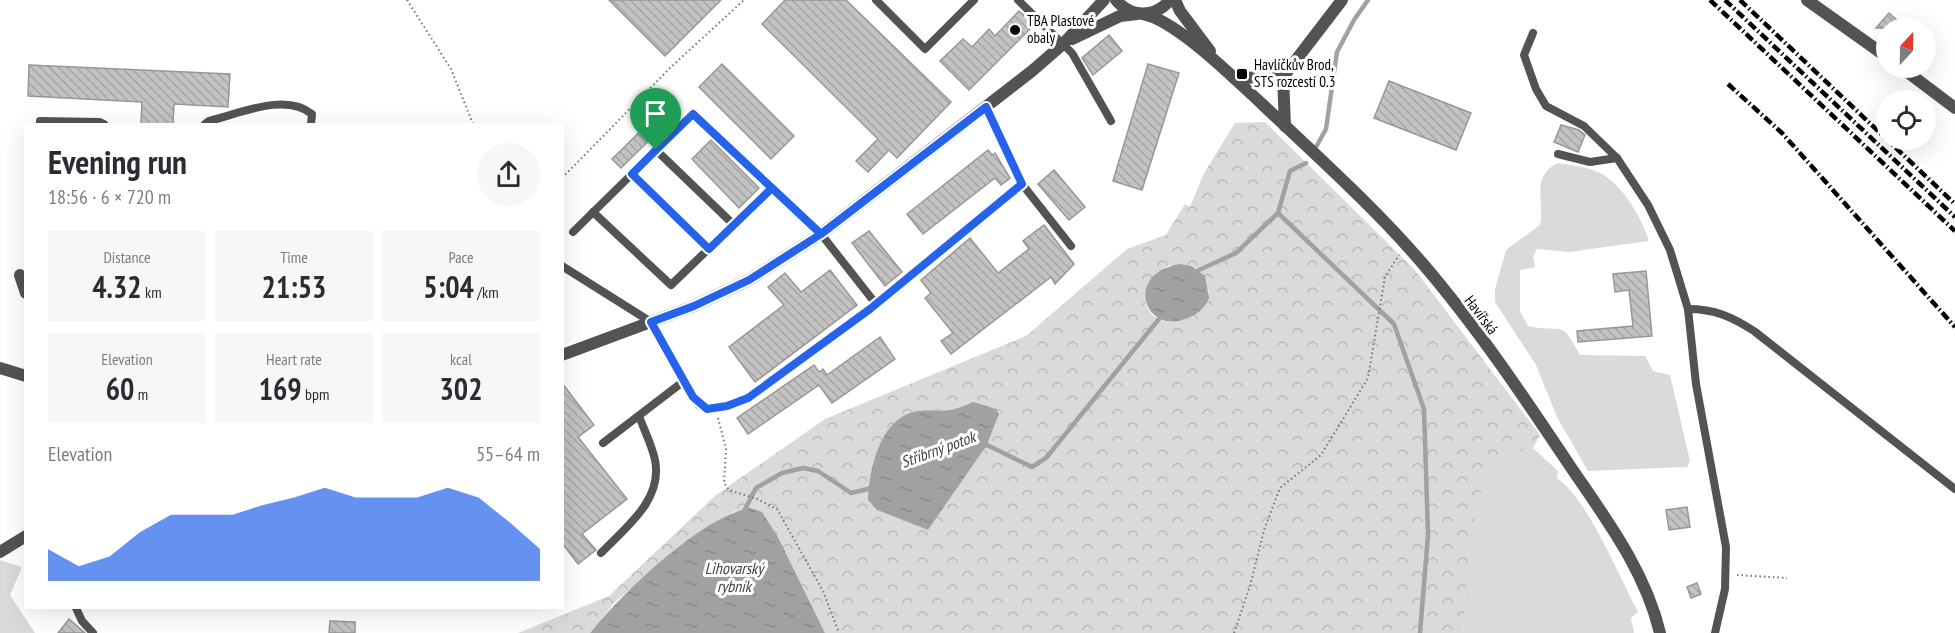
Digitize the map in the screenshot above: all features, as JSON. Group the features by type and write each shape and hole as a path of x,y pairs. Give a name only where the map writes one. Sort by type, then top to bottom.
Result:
{"street":[{"path":"564,354 694,306 749,280 821,234 986,107 1063,44 1104,0"},
{"name":"Havířská","path":"1116,0 1126,9 1157,18 1218,62"},
{"path":"1063,44 1120,16 1161,9 1170,0"},
{"name":"Havířská","path":"1175,0 1180,11 1218,62 1406,245 1517,387 1598,506 1647,589 1660,633"},
{"path":"1286,126 1282,77 1342,0"},
{"path":"1807,0 1876,49"},
{"path":"1234,78 1282,77"},
{"path":"1915,78 1955,108"},
{"path":"20,275 24,287"},
{"path":"0,368 24,375"},
{"path":"0,552 24,537"}],"lane":[{"path":"876,0 925,49 974,0"},
{"path":"1018,0 1072,53 1111,122"},
{"path":"1533,33 1524,55 1536,89 1546,106 1584,126 1617,159 1648,205 1670,250 1688,309 1696,384 1726,547 1725,589 1715,633"},
{"path":"207,123 276,105 304,108 312,114 311,123"},
{"path":"986,107 1022,184 1071,246"},
{"path":"573,232 693,114 821,234 876,304"},
{"path":"40,123 40,121 102,123"},
{"path":"656,150 734,225"},
{"path":"1558,154 1590,162 1617,159"},
{"path":"632,174 709,249"},
{"path":"564,267 651,322 699,405 716,409 748,398 876,304 1022,184"},
{"path":"593,212 671,285 772,188"},
{"path":"1688,309 1708,309 1728,314 1754,331 1955,489"},
{"path":"603,443 684,381"},
{"path":"601,552 645,506 655,488 655,457 639,416"},
{"path":"76,609 82,621 93,633"}],"path":[{"path":"407,0 451,69 474,123"},
{"path":"564,176 671,67 744,0"},
{"path":"1234,633 1250,586 1264,530 1280,488 1321,455 1368,378 1385,277 1406,245"},
{"path":"716,409 726,449 724,483 729,490 757,499 777,509 823,591 840,633"},
{"path":"1725,574 1787,578"}],"green space":[{"path":"1265,122 1415,270 1540,435 1533,448 1502,457 1491,469 1483,488 1476,512 1468,566 1463,633 825,633 779,539 735,511 699,533 616,601 590,633 518,633 609,596 716,495 825,419 1026,336 1127,249 1166,235 1185,204 1190,207 1204,173 1235,123","holes":["1170,265 1209,290 1206,305 1176,321 1164,321 1155,317 1146,302 1146,292 1150,282","953,410 999,414 987,445 928,530 877,510 913,412"]},
{"path":"1558,163 1590,169 1608,178 1630,202 1649,241 1569,252 1537,249 1533,257 1535,267 1520,270 1520,311 1528,326 1564,331 1580,355 1645,356 1653,371 1670,375 1690,461 1687,467 1588,471 1557,417 1536,365 1495,302 1495,289 1506,250 1540,225 1541,183 1549,168"},
{"path":"1533,448 1558,471 1557,478 1580,503 1602,540 1638,612 1631,618 1634,633 1463,633 1471,538 1482,488 1491,469 1502,457"},
{"path":"0,560 22,567 10,595 35,633 0,633"}],"water":[{"path":"1180,264 1191,266 1205,276 1209,298 1201,310 1190,317 1174,321 1161,319 1152,312 1146,302 1146,291 1151,279 1162,270"},
{"path":"973,402 996,409 999,414 987,445 928,530 877,510 868,500 871,475 878,448 892,425 901,417 913,412 950,410"},
{"name":"Lihovarský rybník","path":"750,508 762,512 779,539 825,633 590,633 621,598 686,541 730,514"}],"building":[{"path":"609,0 721,0 665,56"},
{"path":"785,0 846,0 951,102 897,158 889,150 868,172 856,161 878,139 762,24"},
{"path":"1019,11 1034,25 969,90 940,61 963,39 972,47 989,29 995,36"},
{"path":"1889,13 1894,18 1885,18"},
{"path":"1109,35 1122,51 1093,75 1082,58"},
{"path":"722,64 794,136 771,159 699,87"},
{"path":"1148,64 1179,73 1142,190 1113,181"},
{"path":"29,65 230,74 228,107 174,104 173,123 141,123 142,102 28,96"},
{"path":"1389,81 1471,113 1456,150 1374,118"},
{"path":"667,105 676,114 621,168 612,159"},
{"path":"1561,125 1579,130 1585,135 1578,152 1554,142"},
{"path":"711,140 759,188 739,208 692,159"},
{"path":"988,150 992,155 995,153 1010,178 1001,185 995,178 923,234 907,214"},
{"path":"1054,170 1085,207 1069,220 1038,184"},
{"path":"1044,225 1074,264 1055,284 1051,277 951,354 941,341 953,333 925,298 931,293 921,280 970,238 998,273 1029,249 1023,241"},
{"path":"869,231 902,272 885,286 852,243"},
{"path":"830,270 857,305 755,382 729,347 784,305 768,287 785,273 801,292"},
{"path":"1646,271 1652,336 1578,342 1577,331 1633,326 1629,290 1615,292 1613,274"},
{"path":"880,337 895,359 832,403 819,385 748,434 737,418 814,365 819,372 823,369 827,375"},
{"path":"564,386 594,425 578,437 627,499 582,534 596,550 578,564 564,546"},
{"path":"1687,507 1690,527 1669,530 1666,510"},
{"path":"1697,583 1701,594 1691,598 1687,587"},
{"path":"69,619 84,632 85,633 58,633"},
{"path":"330,621 355,622 355,633 329,633"}],"waterway":[{"name":"Stříbrný potok","path":"1315,149 1326,129 1337,52 1368,0"},
{"name":"Stříbrný potok","path":"1195,275 1199,270 1236,253 1278,213 1290,171 1306,163"},
{"path":"1278,213 1394,324 1424,409 1428,535 1420,633"},
{"name":"Stříbrný potok","path":"981,447 987,445 1032,467 1046,458 1163,314"},
{"name":"Stříbrný potok","path":"743,513 756,488 782,473 803,468 818,471 851,493 872,488"}],"railway":[{"path":"1710,0 1955,231"},
{"path":"1725,0 1955,217"},
{"path":"1740,0 1955,204"},
{"path":"1728,84 1782,133 1955,327"}],"place":[{"name":"TBA Plastové obaly","path":"1015,30"},
{"name":"Havlíčkův Brod, STS rozcestí 0.3","path":"1242,74"}],"route":[{"path":"656,150 632,174 709,249 772,188 821,234 986,107 1022,184 870,309 748,398 716,409 707,409 699,405 693,397 651,322 694,306 749,280 821,234 772,188 693,114 656,150"}]}
